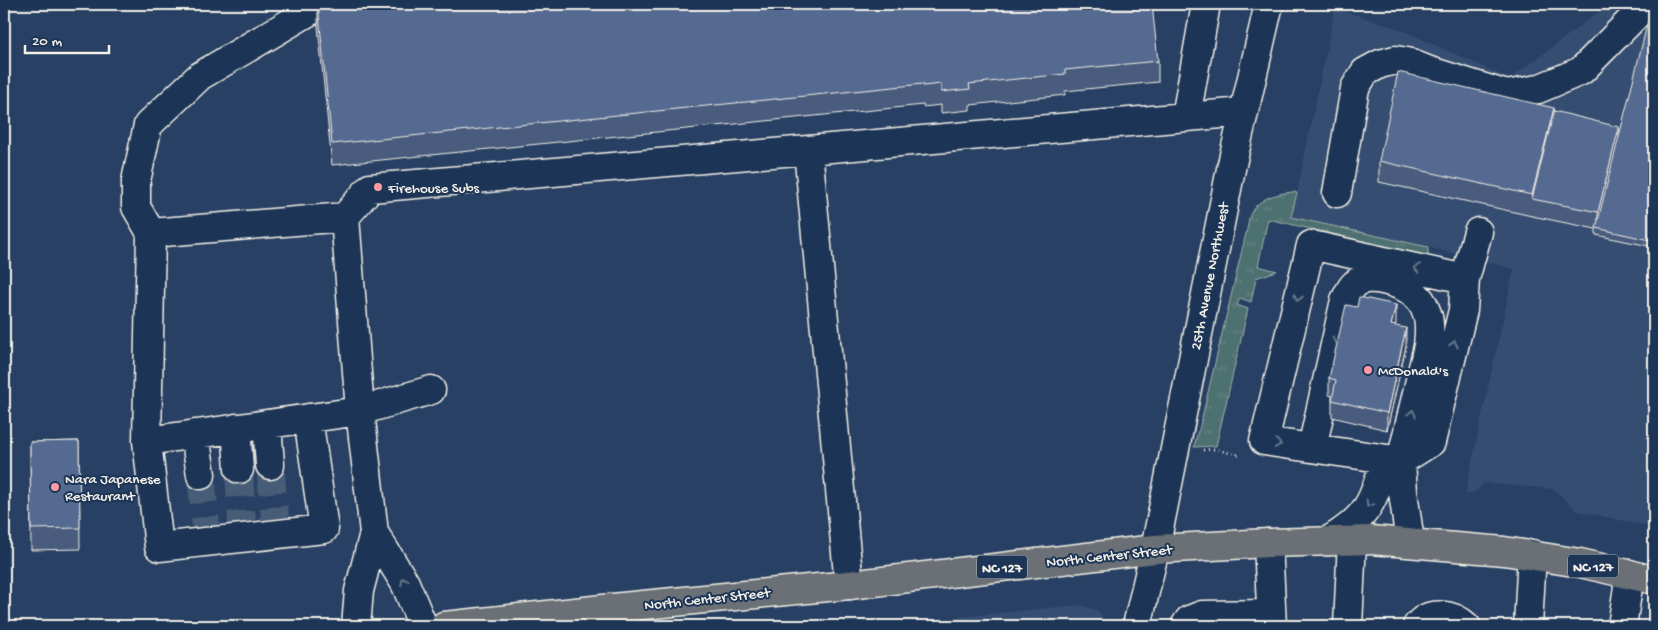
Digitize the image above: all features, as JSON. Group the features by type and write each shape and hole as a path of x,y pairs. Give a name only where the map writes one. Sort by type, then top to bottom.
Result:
{"main road":[{"name":"North Center Street","path":"444,626 849,584 1155,549 1268,543 1410,542 1532,554 1642,577"}],"street":[{"path":"308,418 324,529 275,527 208,534 159,547 147,441 151,232 136,207 136,182 148,125 200,76 325,4"},
{"path":"1186,117 1206,4"},
{"name":"25th Avenue Northwest","path":"1138,626 1230,174 1269,4"},
{"path":"1337,193 1355,88 1365,72 1380,64 1395,60 1407,62 1507,95 1538,89 1581,71 1647,4"},
{"path":"151,232 345,217 370,188 1244,112"},
{"path":"808,150 849,584"},
{"path":"345,217 360,411 374,533 358,590 356,626"},
{"path":"1465,279 1311,245 1264,441 1393,460 1431,442 1463,310 1465,279 1478,232"},
{"path":"1312,448 1345,300 1354,284 1360,280 1374,278 1398,284 1414,294 1422,302 1429,324 1428,346 1393,460 1368,506 1340,541 1348,626"},
{"path":"147,441 360,411 431,390"},
{"path":"267,424 270,465"},
{"path":"236,428 239,469"},
{"path":"195,434 201,475"},
{"path":"1393,460 1403,492 1410,542"},
{"path":"374,533 405,583 422,626"},
{"path":"1185,626 1189,620 1202,615 1271,620 1268,543"},
{"path":"1528,626 1532,554"},
{"path":"1622,626 1642,577"},
{"path":"1417,626 1428,618 1441,615 1453,617 1466,626"}],"path":[{"path":"1198,450 1215,449 1237,455"}],"shaded area":[{"path":"1609,4 1654,4 1654,527 1577,511 1554,489 1485,482 1476,491 1466,495 1514,269 1428,247 1290,217 1297,193 1335,8 1402,30 1510,79"},
{"path":"1079,605 1097,610 1110,626 867,626"}],"green space":[{"path":"1297,193 1291,217 1428,247 1428,256 1268,219 1258,266 1277,271 1256,278 1251,302 1240,298 1237,305 1248,309 1216,446 1194,447 1249,217 1258,204 1264,200 1279,194"}],"building":[{"path":"345,4 1152,4 1158,61 1065,70 1065,74 969,84 970,89 941,92 941,84 923,86 923,84 332,144 318,6"},
{"path":"1654,14 1654,241 1596,228 1649,17"},
{"path":"1398,72 1554,108 1532,195 1379,161"},
{"path":"1554,111 1619,127 1598,212 1532,199"},
{"name":"McDonald's","path":"1359,297 1396,305 1391,325 1406,328 1387,413 1332,400 1336,380 1329,378 1346,305 1357,307"},
{"name":"Nara Japanese Restaurant","path":"79,441 80,528 31,529 30,442"},
{"path":"1228,621 1258,623 1258,626 1228,626"},
{"path":"1423,622 1455,624 1455,626 1423,626"}],"tunnel":[{"path":"270,465 275,519"},
{"path":"239,469 242,524"},
{"path":"201,475 206,527"}],"place":[{"name":"Firehouse Subs","path":"378,187"},
{"name":"McDonald's","path":"1368,370"},
{"name":"Nara Japanese Restaurant","path":"55,487"}]}
